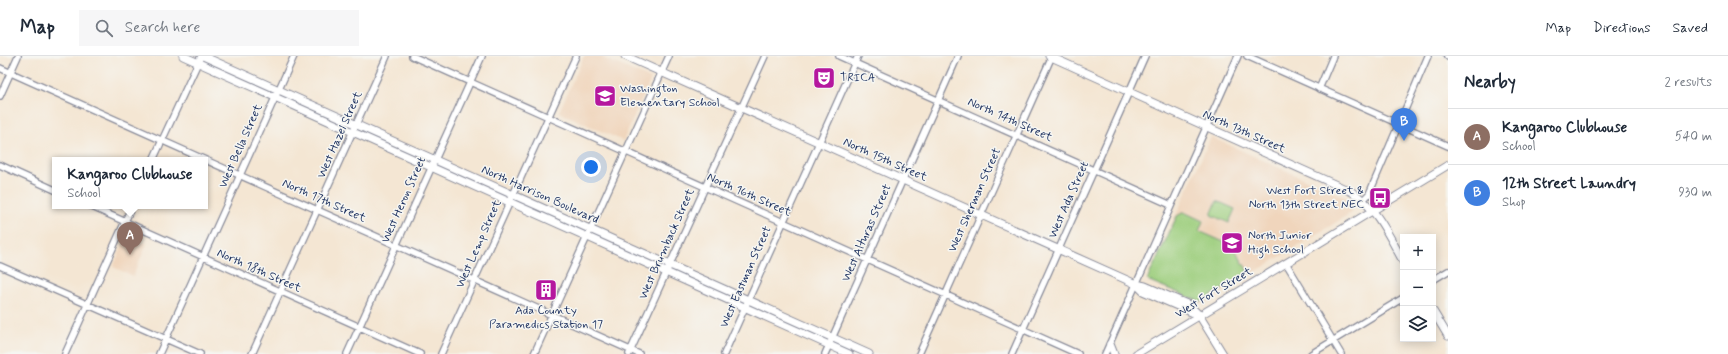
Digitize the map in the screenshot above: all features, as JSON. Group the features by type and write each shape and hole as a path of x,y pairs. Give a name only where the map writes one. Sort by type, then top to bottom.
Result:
{"street":[{"path":"0,96 18,56"},
{"name":"North Harrison Boulevard","path":"183,56 200,58 279,90 356,124 510,203 849,354"},
{"name":"West Bella Street","path":"159,354 294,56"},
{"name":"West Hazel Street","path":"252,354 388,56"},
{"name":"North 16th Street","path":"412,56 1078,354"},
{"name":"West Heron Street","path":"347,354 482,56"},
{"name":"West Lemp Street","path":"441,354 576,56"},
{"name":"North 15th Street","path":"625,56 1136,284 1143,291 1199,315"},
{"path":"534,354 670,56"},
{"name":"West Brumback Street","path":"630,352 765,56"},
{"name":"North 14th Street","path":"839,56 1171,205"},
{"name":"West Eastman Street","path":"724,354 858,56"},
{"name":"West Alturas Street","path":"825,354 958,56"},
{"name":"North 13th Street","path":"1051,56 1352,192 1363,200 1373,211 1400,255"},
{"name":"West Sherman Street","path":"919,354 1051,56"},
{"name":"West Ada Street","path":"1012,354 1145,56"},
{"path":"1105,354 1238,56"},
{"path":"1246,56 1448,146"},
{"path":"1319,89 1333,56"},
{"path":"1363,200 1369,194 1428,56"},
{"path":"154,157 200,58"},
{"name":"North Harrison Boulevard","path":"200,58 276,97 353,132 513,195 869,354"},
{"name":"North 17th Street","path":"0,68 199,157"},
{"name":"North 17th Street","path":"208,161 552,315 630,352 639,354"},
{"path":"0,165 52,189"},
{"name":"West Fort Street","path":"1136,354 1448,165"},
{"name":"North 18th Street","path":"97,209 280,293 420,354"},
{"path":"65,354 131,209"},
{"path":"1286,263 1341,354"},
{"path":"0,266 200,354"},
{"path":"1436,278 1448,271"},
{"path":"1311,354 1400,300"},
{"path":"1199,315 1223,354"},
{"path":"1436,316 1448,336"},
{"path":"1110,344 1114,354"}],"shaded area":[{"name":"Washington Elementary School","path":"584,56 599,56 651,79 623,141 559,112"},
{"name":"North Junior High School","path":"1211,137 1349,199 1352,205 1351,213 1203,304 1147,280"},
{"path":"127,235 147,244 133,276 113,267"}],"green space":[{"path":"1217,201 1235,209 1229,223 1211,215"},
{"path":"1184,212 1203,221 1199,231 1233,246 1249,273 1201,302 1147,280 1177,216"}],"place":[{"name":"TRICA","path":"824,78"},
{"name":"Washington Elementary School","path":"605,96"},
{"name":"12th Street Laundry","path":"1404,141"},
{"name":"West Fort Street & North 13th Street NEC","path":"1380,198"},
{"name":"North Junior High School","path":"1232,243"},
{"name":"Kangaroo Clubhouse","path":"130,255"},
{"name":"Ada County Paramedics Station 17","path":"546,290"}]}
